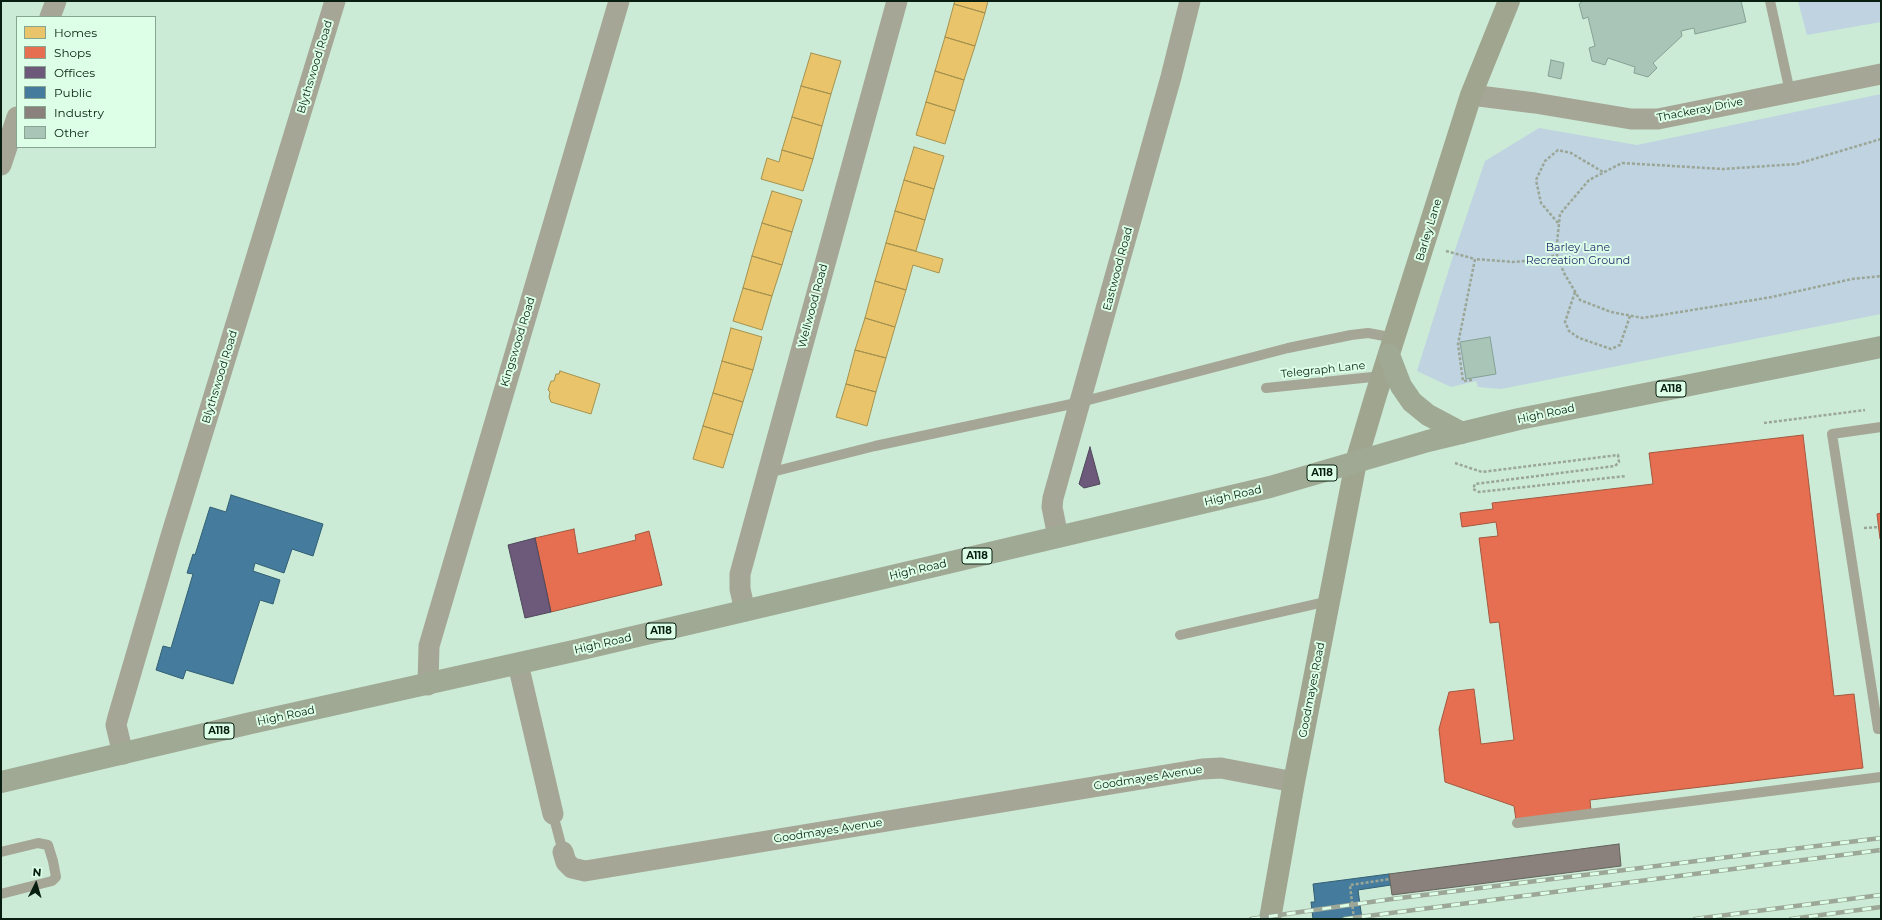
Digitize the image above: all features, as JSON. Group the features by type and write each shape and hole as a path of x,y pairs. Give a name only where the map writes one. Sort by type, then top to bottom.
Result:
{"main road":[{"name":"Barley Lane","path":"1356,462 1471,95 1509,1"},
{"path":"1392,347 1401,386 1412,402 1428,415 1462,433"},
{"name":"High Road","path":"1,782 251,723 428,685 1270,488 1428,441 1527,417 1881,347"},
{"name":"Goodmayes Road","path":"1271,911 1294,782 1356,462"}],"street":[{"path":"50,16 56,1"},
{"name":"Blythswood Road","path":"123,754 116,725 171,536 335,1"},
{"name":"Kingswood Road","path":"428,685 429,646 619,1"},
{"name":"Wellwood Road","path":"745,611 740,589 740,574 897,1"},
{"name":"Eastwood Road","path":"1058,537 1052,507 1053,498 1171,77 1190,1"},
{"name":"Thackeray Drive","path":"1471,95 1535,103 1631,119 1651,119 1881,74"},
{"path":"1,165 16,120"},
{"name":"Goodmayes Avenue","path":"518,664 553,814"},
{"name":"Goodmayes Avenue","path":"563,852 566,862 572,868 584,871 1202,769 1221,768 1294,782"}],"lane":[{"path":"1770,1 1790,92"},
{"path":"768,473 875,446 1081,402 1288,348 1351,335 1368,333 1392,347"},
{"name":"Telegraph Lane","path":"1266,388 1382,376"},
{"path":"1880,729 1832,434 1881,427"},
{"path":"1180,635 1329,601"},
{"path":"1517,823 1881,777"},
{"name":"Goodmayes Avenue","path":"553,814 563,852"},
{"path":"1,852 38,843 48,845 54,861 56,877 52,882 1,894"}],"path":[{"path":"1881,139 1797,164 1723,169 1622,163 1588,180 1560,214 1558,224 1557,255 1564,273 1580,300 1611,312 1643,318 1772,297 1852,279 1881,276"},
{"path":"1558,224 1541,203 1536,180 1545,161 1558,150 1571,152 1603,172"},
{"path":"1424,246 1475,259 1513,262 1536,260 1557,255"},
{"path":"1472,380 1463,381 1458,344 1475,259"},
{"path":"1575,291 1565,322 1569,331 1579,338 1611,349 1620,345 1630,316"},
{"path":"1764,423 1865,410"},
{"path":"1455,464 1482,472 1618,455 1619,462 1615,466 1475,484 1474,489 1479,492 1626,476"},
{"path":"1858,529 1879,527"},
{"path":"1354,919 1350,885 1390,879"}],"green space":[{"path":"1798,1 1881,1 1881,22 1807,35"},
{"name":"Barley Lane Recreation Ground","path":"1881,94 1881,314 1501,389 1478,387 1476,381 1451,387 1417,371 1485,161 1539,128 1637,145"}],"building: Homes":[{"path":"955,1 988,1 985,13 954,4"},
{"path":"954,4 985,13 975,46 945,37"},
{"path":"945,37 975,46 964,80 935,71"},
{"path":"811,53 841,61 831,94 801,86"},
{"path":"935,71 964,80 955,111 926,102"},
{"path":"801,86 831,94 822,126 792,117"},
{"path":"926,102 955,111 945,144 916,135"},
{"path":"792,117 822,126 813,159 782,150"},
{"path":"914,147 944,156 934,189 904,180"},
{"path":"782,150 813,159 803,191 761,179 767,158 779,162"},
{"path":"904,180 934,189 925,220 895,211"},
{"path":"772,191 802,200 792,232 762,223"},
{"path":"895,211 925,220 916,251 886,243"},
{"path":"762,223 792,232 782,265 752,256"},
{"path":"886,243 943,259 939,273 913,265 906,290 875,281"},
{"path":"752,256 782,265 772,296 743,288"},
{"path":"875,281 906,290 895,327 865,318"},
{"path":"743,288 772,296 762,330 733,321"},
{"path":"865,318 895,327 886,358 855,350"},
{"path":"731,328 762,337 753,370 722,361"},
{"path":"855,350 886,358 876,392 846,384"},
{"path":"722,361 753,370 743,402 713,393"},
{"path":"560,371 600,384 591,414 551,402 549,397 550,392 548,390 551,381 554,381 556,374 559,374"},
{"path":"846,384 876,392 867,426 836,417"},
{"path":"713,393 743,402 733,435 703,426"},
{"path":"703,426 733,435 723,468 693,459"}],"building: Shops":[{"path":"1803,435 1834,696 1854,694 1863,768 1590,800 1591,811 1516,820 1514,806 1445,782 1439,729 1449,692 1474,689 1481,744 1514,740 1499,622 1490,623 1479,538 1498,536 1496,522 1462,527 1460,513 1493,509 1492,503 1653,484 1649,453"},
{"path":"1881,513 1881,539 1880,539 1877,514"},
{"path":"574,529 578,554 636,540 635,535 649,531 662,585 551,612 535,538"}],"building: Offices":[{"path":"1090,447 1100,484 1084,488 1079,484"},
{"path":"535,538 551,612 525,618 508,545"}],"building: Public":[{"path":"231,495 323,524 313,556 292,549 284,573 255,563 253,571 280,580 273,604 260,600 233,684 186,670 183,679 156,670 163,646 171,648 193,574 187,573 193,554 195,555 210,507 226,512"},
{"path":"1389,874 1391,885 1358,890 1362,919 1313,919 1311,902 1315,902 1313,884"}],"building: Industry":[{"path":"1619,844 1621,866 1392,895 1389,874"}],"building: Other":[{"path":"1583,1 1741,1 1746,22 1695,34 1694,28 1681,31 1682,36 1653,63 1657,68 1648,77 1634,73 1635,67 1608,58 1605,65 1592,61 1589,48 1595,46 1588,17 1583,19 1579,4"},
{"path":"1551,60 1564,63 1561,79 1548,76"},
{"path":"1490,337 1496,374 1466,379 1460,342"}],"railway":[{"path":"1251,919 1392,899 1881,838"},
{"path":"1344,919 1881,850"},
{"path":"1695,919 1881,895"},
{"path":"1791,919 1881,907"}]}
